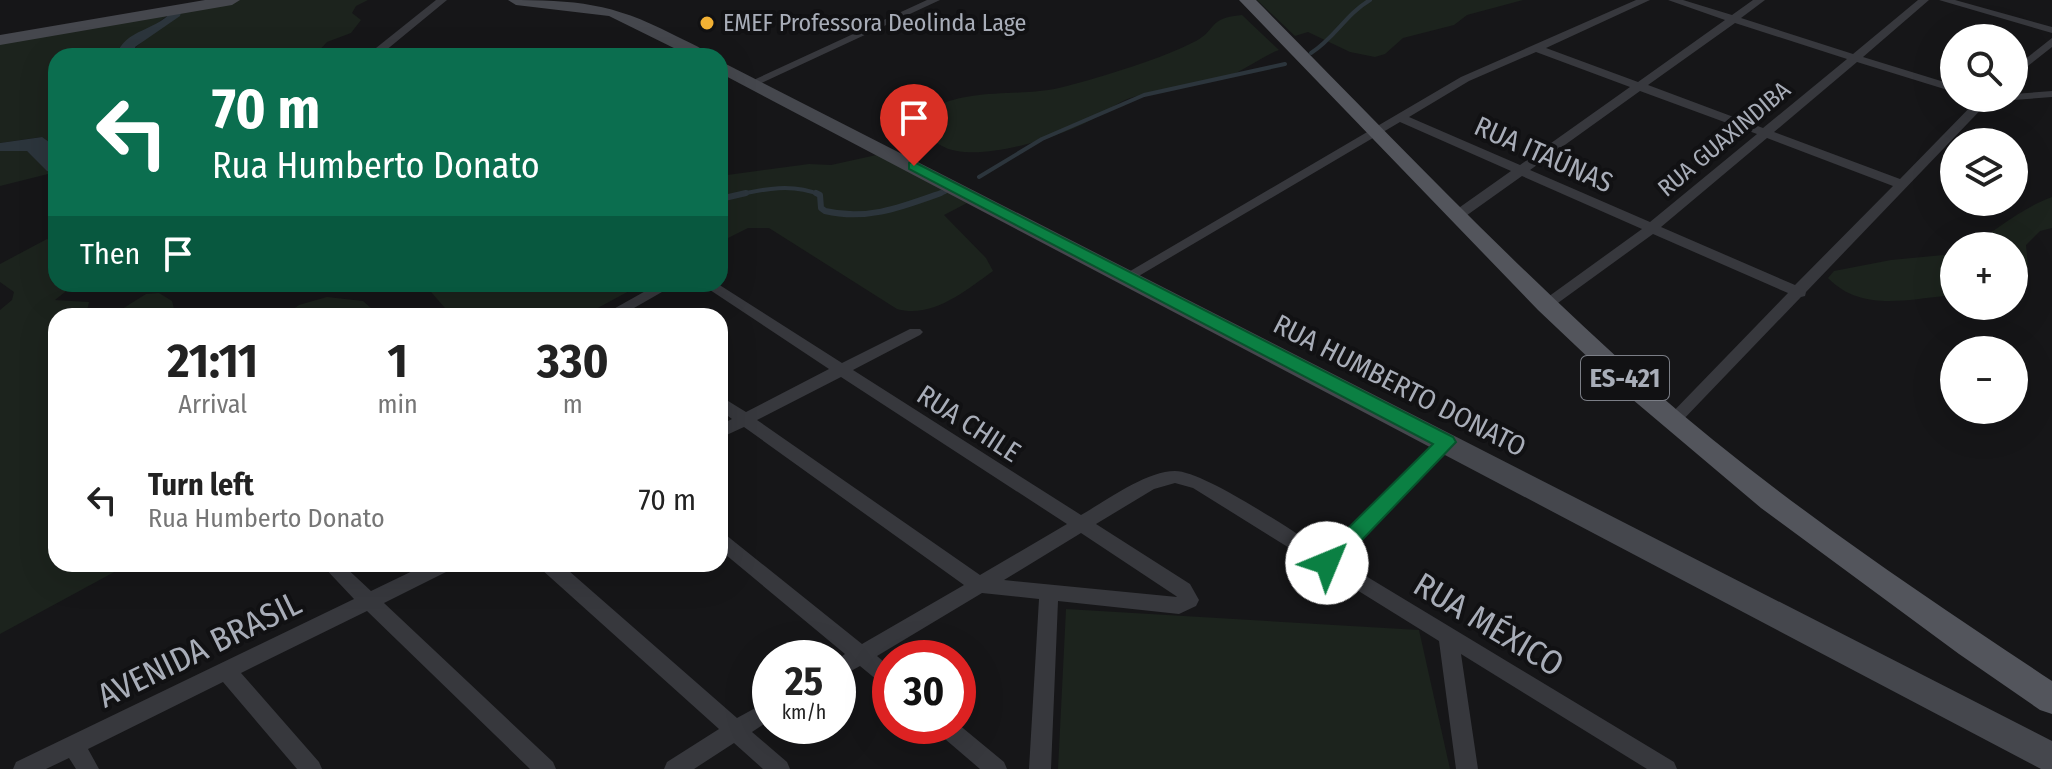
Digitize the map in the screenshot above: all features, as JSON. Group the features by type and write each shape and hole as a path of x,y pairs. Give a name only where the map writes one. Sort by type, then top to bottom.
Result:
{"main road":[{"path":"0,40 232,0"},
{"path":"516,0 589,8 625,16 687,48"},
{"name":"ES-421","path":"1247,0 1546,305 1673,420 1771,500 2052,699"},
{"name":"RUA HUMBERTO DONATO","path":"728,70 2052,758"}],"street":[{"path":"382,48 442,0"},
{"path":"753,83 935,0"},
{"path":"1127,277 1465,79 1645,0"},
{"path":"1673,0 1940,85"},
{"path":"1458,215 1760,0"},
{"name":"RUA GUAXINDIBA","path":"1546,305 1652,228 1924,0"},
{"path":"1944,0 2052,30"},
{"path":"2028,62 2052,41"},
{"path":"1534,47 1904,185"},
{"path":"2028,96 2052,94"},
{"path":"1673,420 1974,112"},
{"name":"RUA ITAÚNAS","path":"1401,118 1800,293"},
{"path":"623,308 652,292"},
{"name":"RUA CHILE","path":"720,292 1183,590 1189,600 1179,606 1049,593"},
{"path":"728,428 915,332"},
{"path":"728,407 979,585 1049,593 1040,769"},
{"path":"1327,563 1446,442"},
{"name":"RUA MÉXICO","path":"1079,524 1164,478 1175,477 1198,483 1666,769"},
{"path":"856,658 1079,524"},
{"path":"728,546 872,663"},
{"path":"338,572 545,769"},
{"name":"AVENIDA BRASIL","path":"24,769 428,572"},
{"path":"557,572 779,769"},
{"path":"1449,638 1467,769"},
{"path":"227,672 311,769"},
{"path":"675,769 752,720"},
{"path":"966,744 996,769"},
{"path":"74,746 88,769"}],"shaded area":[{"path":"219,0 368,0 356,6 352,13 361,20 351,33 327,42 321,48 135,48 183,6"},
{"path":"1257,0 1523,0 1467,15 1454,25 1403,38 1385,54 1375,57 1350,52 1308,32 1295,36"},
{"path":"183,6 180,16 135,48 120,48 126,40 161,21 174,8"},
{"path":"174,8 120,48 48,48 48,142 41,137 0,143 0,41"},
{"path":"1242,15 1279,50 1232,74 1130,98 1078,126 996,151 957,151 937,143 928,131 928,111 944,103 979,95 1050,90 1098,77 1182,48 1203,37 1218,21"},
{"path":"42,137 48,141 48,171 27,151 0,151 0,143"},
{"path":"0,151 27,151 48,169 48,174 0,186"},
{"path":"881,154 969,202 944,215 986,258 993,271 948,301 935,307 910,311 897,309 769,228 748,228 728,238 728,175 809,164 831,165"},
{"path":"2052,197 2052,228 2040,231 2028,243 2028,232 1992,232 2016,216 2028,216 2028,209"},
{"path":"47,239 48,292 65,292 55,300 89,302 88,308 48,308 48,572 114,572 0,634 0,310 12,300 14,292 0,282 0,264"},
{"path":"1940,255 1940,297 1898,301 1868,299 1854,295 1828,278 1834,271 1891,260"},
{"path":"431,292 627,292 598,308 445,308"},
{"path":"159,293 172,301 174,308 124,308 146,294"},
{"path":"327,297 363,301 371,308 295,308"},
{"path":"1066,609 1419,630 1450,769 1058,769"}],"waterway":[{"path":"1311,53 1370,0"},
{"path":"979,177 1042,139 1144,95 1285,64"},
{"path":"739,195 789,188 820,195"},
{"path":"935,195 945,192"},
{"path":"739,195 746,193"},
{"path":"816,193 820,195"},
{"path":"820,195 821,208 825,211 855,214 898,207 941,193"},
{"path":"728,197 739,195"}],"place":[{"name":"EMEF Professora Deolinda Lage","path":"707,23"}],"route":[{"path":"914,166 1446,442 1327,563"}]}
